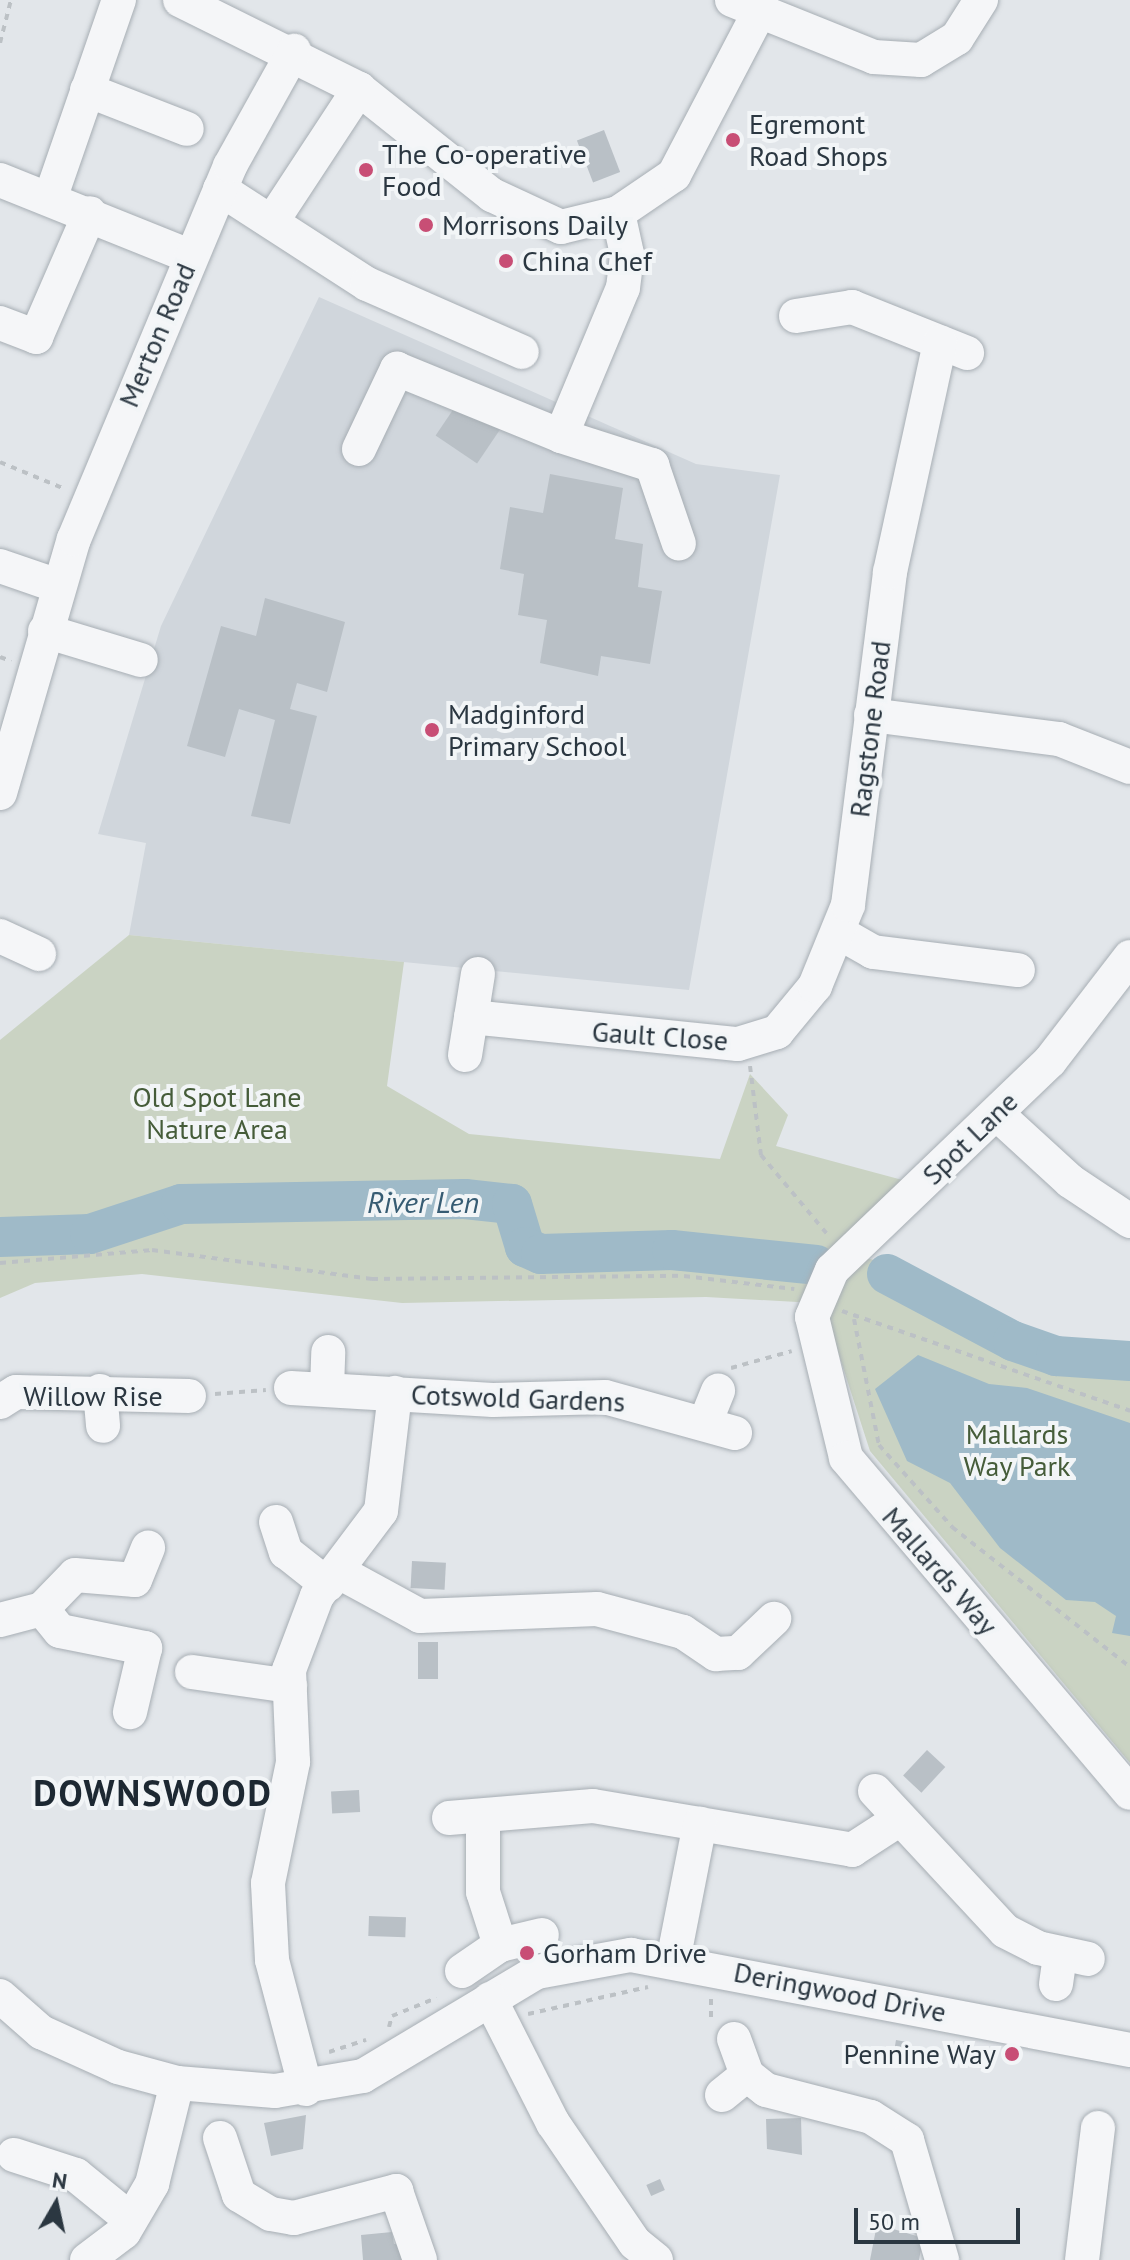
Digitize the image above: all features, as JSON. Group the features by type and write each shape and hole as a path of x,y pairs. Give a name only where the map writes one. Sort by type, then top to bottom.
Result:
{"street":[{"path":"50,199 119,0"},
{"path":"180,0 294,51 359,89 528,216 561,227 618,213 674,175 745,7 874,57 921,60 957,38 981,0"},
{"name":"Merton Road","path":"0,793 58,586 90,500 189,256 220,189 294,51"},
{"path":"273,220 359,89"},
{"path":"87,90 187,129"},
{"path":"0,180 90,213 189,256"},
{"path":"220,189 273,220 367,284 522,352"},
{"path":"0,323 36,337 90,213"},
{"path":"561,436 623,288 627,254 618,213"},
{"name":"Ragstone Road","path":"796,316 852,307 954,348 912,448 871,715 848,905 838,932"},
{"path":"359,449 397,369 561,436 652,465 679,544"},
{"path":"0,566 58,586"},
{"path":"45,631 141,660"},
{"path":"871,715 1059,739 1130,767"},
{"path":"838,932 873,952 1018,970"},
{"name":"Gault Close","path":"471,1017 749,1040 777,1032 794,1013 838,932"},
{"path":"0,936 39,954"},
{"name":"Spot Lane","path":"815,1319 845,1255 997,1114 1100,1003 1130,957"},
{"path":"465,1055 478,974"},
{"path":"997,1114 1070,1181 1130,1221"},
{"name":"Mallards Way","path":"815,1319 846,1458 1130,1793"},
{"path":"327,1389 328,1352"},
{"name":"Cotswold Gardens","path":"291,1388 605,1397 720,1428 718,1390"},
{"path":"100,1391 103,1426"},
{"name":"Willow Rise","path":"0,1402 16,1392 100,1391 189,1396"},
{"path":"303,2075 272,1960 268,1883 293,1762 290,1686 298,1635 334,1578 372,1531 388,1493 395,1393"},
{"path":"276,1522 286,1552 334,1578 420,1616 597,1609 690,1618 716,1654 738,1653 774,1619"},
{"path":"0,1620 42,1609 75,1575 135,1580 148,1547"},
{"path":"42,1609 60,1631 145,1648 130,1712"},
{"path":"192,1672 290,1686"},
{"path":"875,1791 1005,1931 1068,1966"},
{"path":"449,1818 593,1806 852,1850 900,1819"},
{"path":"483,1816 483,1892 500,1945"},
{"path":"665,1973 700,1824"},
{"path":"462,1971 500,1945 542,1935"},
{"name":"Deringwood Drive","path":"0,1996 41,2032 118,2067 177,2083 303,2075 363,2076 495,2012 537,1972 584,1960 1123,2047"},
{"path":"495,2012 553,2123 635,2243 656,2260"},
{"path":"734,2039 734,2085 766,2090 888,2124 907,2140 942,2260"},
{"path":"87,2260 130,2219 160,2167 177,2083"},
{"path":"1075,2258 1098,2128"},
{"path":"220,2138 239,2195 271,2214 294,2218 405,2187 420,2260"},
{"path":"7,2153 76,2175 130,2219"}],"path":[{"path":"0,43 11,0"},
{"path":"0,462 90,500"},
{"path":"749,1040 753,1134 761,1155 845,1255"},
{"path":"0,1263 152,1250 372,1279 684,1276 763,1282 815,1319"},
{"path":"718,1390 704,1385 713,1375 815,1319 854,1319 1130,1411"},
{"path":"854,1319 879,1445 952,1527 1130,1667"},
{"path":"189,1396 291,1388"},
{"path":"388,2032 392,2016 461,1988 462,1971"},
{"path":"495,2012 665,1973"},
{"path":"303,2075 373,2037"}],"shaded area":[{"name":"Madginford Primary School","path":"319,297 696,464 780,475 689,990 129,935 146,843 98,834 161,626"}],"green space":[{"name":"Old Spot Lane Nature Area","path":"129,935 404,962 387,1086 469,1134 720,1159 750,1074 788,1115 776,1146 921,1185 859,1256 892,1265 1029,1338 1130,1349 1130,1763 870,1451 828,1321 815,1303 706,1297 402,1303 142,1274 35,1283 0,1298 0,1040"}],"water":[{"path":"918,1355 989,1384 1027,1388 1130,1423 1130,1636 1112,1633 1116,1616 1095,1602 1066,1600 1000,1548 950,1483 907,1461 875,1389"}],"building":[{"path":"604,130 620,172 593,182 577,140"},
{"path":"463,395 504,423 477,464 436,436"},
{"path":"550,474 623,488 615,539 643,544 638,587 662,591 650,664 601,656 598,676 540,663 547,620 518,615 524,574 500,569 510,507 543,513"},
{"path":"265,598 345,622 327,692 297,683 290,709 317,716 290,824 251,816 275,720 239,709 225,757 187,746 221,626 256,636"},
{"path":"412,1561 446,1563 445,1590 411,1588"},
{"path":"418,1642 438,1642 438,1679 418,1679"},
{"path":"927,1750 945,1767 921,1793 903,1776"},
{"path":"359,1790 360,1812 332,1813 331,1791"},
{"path":"369,1916 406,1917 405,1937 368,1936"},
{"path":"896,2040 907,2042 904,2061 893,2059"},
{"path":"306,2115 303,2149 271,2156 264,2123"},
{"path":"801,2118 802,2155 767,2149 766,2119"},
{"path":"660,2179 665,2190 651,2196 646,2185"},
{"path":"877,2224 923,2238 919,2260 870,2260"},
{"path":"392,2232 394,2244 404,2243 405,2260 363,2260 361,2235"}],"waterway":[{"name":"River Len","path":"0,1237 90,1234 181,1204 465,1199 512,1204 525,1247 541,1254 672,1250 816,1265"},
{"name":"River Len","path":"887,1274 1013,1341 1056,1356 1130,1361"}],"place":[{"name":"Egremont Road Shops","path":"733,140"},
{"name":"The Co-operative Food","path":"366,170"},
{"name":"Morrisons Daily","path":"426,225"},
{"name":"China Chef","path":"506,261"},
{"name":"Madginford Primary School","path":"432,730"},
{"name":"Gorham Drive","path":"527,1953"},
{"name":"Pennine Way","path":"1012,2054"}],"district":[{"name":"DOWNSWOOD","path":"153,1793"}],"park label":[{"name":"Mallards Way Park","path":"1017,1450"}]}
